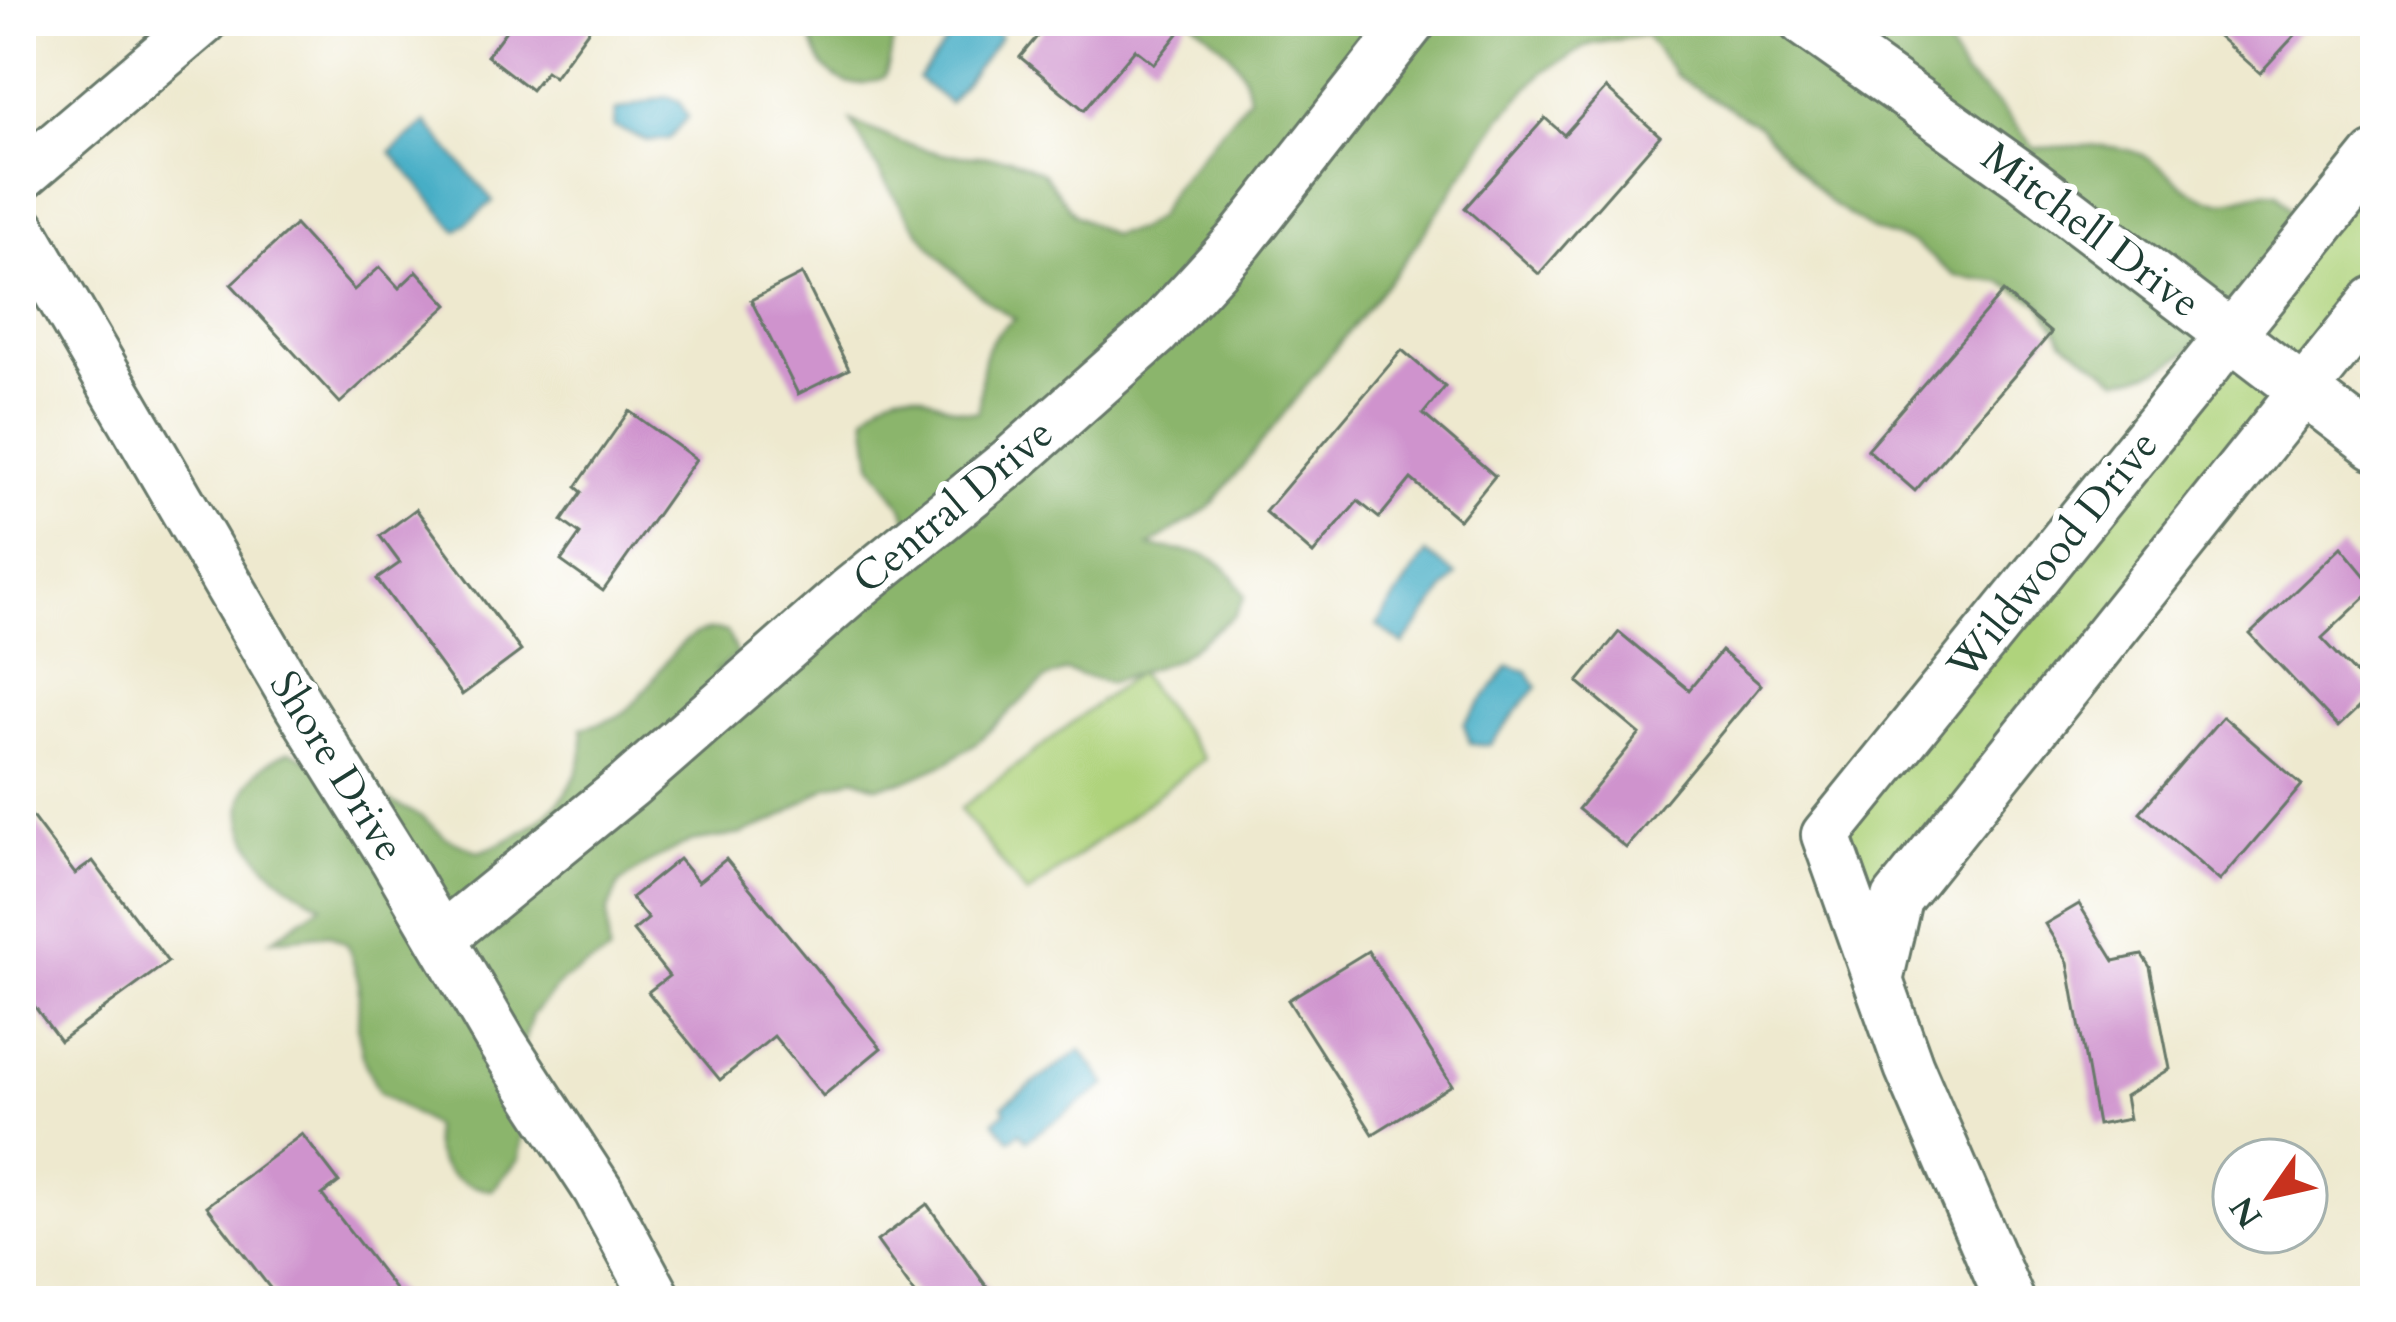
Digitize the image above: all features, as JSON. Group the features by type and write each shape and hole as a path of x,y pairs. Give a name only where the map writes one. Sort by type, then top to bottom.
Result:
{"street":[{"path":"21,176 203,21"},
{"name":"Central Drive","path":"441,938 1010,462 1155,334 1240,240 1412,21"},
{"name":"Mitchell Drive","path":"1803,21 2022,176 2375,445"},
{"name":"Wildwood Drive","path":"2010,1301 1910,1067 1826,835 2375,157"},
{"name":"Shore Drive","path":"21,228 254,631 502,1043 598,1190 658,1301"},
{"path":"1879,977 1897,899 2375,301"}],"green space":[{"path":"823,21 898,21 884,77 849,83 831,73 812,41"},
{"path":"1193,21 1928,21 1943,35 1964,75 1998,104 2034,148 2090,146 2131,151 2154,161 2204,197 2223,201 2278,194 2301,225 2200,343 2175,361 2118,379 2064,341 2040,303 2001,282 1955,276 1915,244 1870,229 1830,203 1759,126 1677,76 1645,35 1591,44 1543,72 1501,118 1406,259 1210,507 1149,546 1205,555 1225,568 1245,596 1235,615 1177,659 1109,683 1066,671 1047,678 977,742 948,762 905,781 876,786 855,778 828,786 778,819 742,834 690,842 619,884 607,913 609,954 563,980 532,1015 508,1096 522,1132 519,1159 492,1190 456,1178 440,1163 433,1126 379,1092 364,1061 358,1030 359,983 348,945 329,934 272,940 322,905 279,878 249,839 242,806 255,775 290,751 422,817 445,837 479,852 519,834 554,807 577,771 582,728 627,710 682,644 710,630 727,632 737,655 717,670 753,669 916,549 904,509 872,463 866,416 882,400 908,391 978,412 987,349 1015,319 963,280 919,232 851,121 942,154 1009,158 1043,173 1075,215 1111,235 1137,230 1157,217 1173,188 1249,97 1237,63"},
{"path":"2375,157 2375,301 1897,899 1879,977 1826,835"},
{"path":"1138,672 1204,759 1027,895 960,809"}],"water":[{"path":"963,21 982,21 1001,36 949,103 918,79"},
{"path":"668,96 679,101 688,117 669,139 647,141 614,127 615,111"},
{"path":"426,122 493,201 457,231 391,152"},
{"path":"1426,553 1456,575 1403,645 1377,625"},
{"path":"1509,666 1527,671 1537,686 1490,745 1470,743 1464,724"},
{"path":"1081,1050 1107,1085 1027,1140 1020,1132 1010,1140 994,1121 1006,1111 1003,1105"}],"building":[{"path":"513,21 595,21 554,77 546,71 531,90 487,56"},
{"path":"1050,21 1188,21 1154,64 1135,49 1084,110 1020,57"},
{"path":"2202,21 2308,21 2260,73"},
{"path":"1606,88 1660,136 1539,274 1465,208 1545,118 1564,135"},
{"path":"295,225 354,290 380,267 399,288 417,271 448,305 340,403 231,284"},
{"path":"802,274 849,369 798,394 751,300"},
{"path":"2003,292 2051,333 1915,491 1867,449"},
{"path":"1402,350 1445,387 1423,414 1495,476 1459,520 1411,479 1379,518 1358,501 1313,554 1265,512"},
{"path":"629,411 696,459 603,591 561,561 580,534 562,521 582,492 576,487"},
{"path":"416,509 521,651 462,695 377,579 400,563 380,536"},
{"path":"2341,547 2375,588 2322,638 2374,693 2338,727 2250,634"},
{"path":"1619,632 1689,690 1721,651 1761,685 1626,848 1578,809 1640,734 1578,682"},
{"path":"2223,716 2302,785 2220,881 2140,812"},
{"path":"21,802 75,874 93,861 168,962 60,1041 21,988"},
{"path":"679,859 698,882 726,859 881,1048 823,1096 774,1036 720,1080 648,992 669,976 633,931 648,919 631,898"},
{"path":"2079,904 2114,961 2142,955 2150,967 2170,1069 2125,1096 2129,1119 2097,1125 2068,962 2045,924"},
{"path":"1368,951 1452,1085 1373,1134 1288,1000"},
{"path":"302,1134 339,1182 322,1195 404,1301 280,1301 207,1206"},
{"path":"927,1204 997,1301 920,1301 877,1241"}]}
